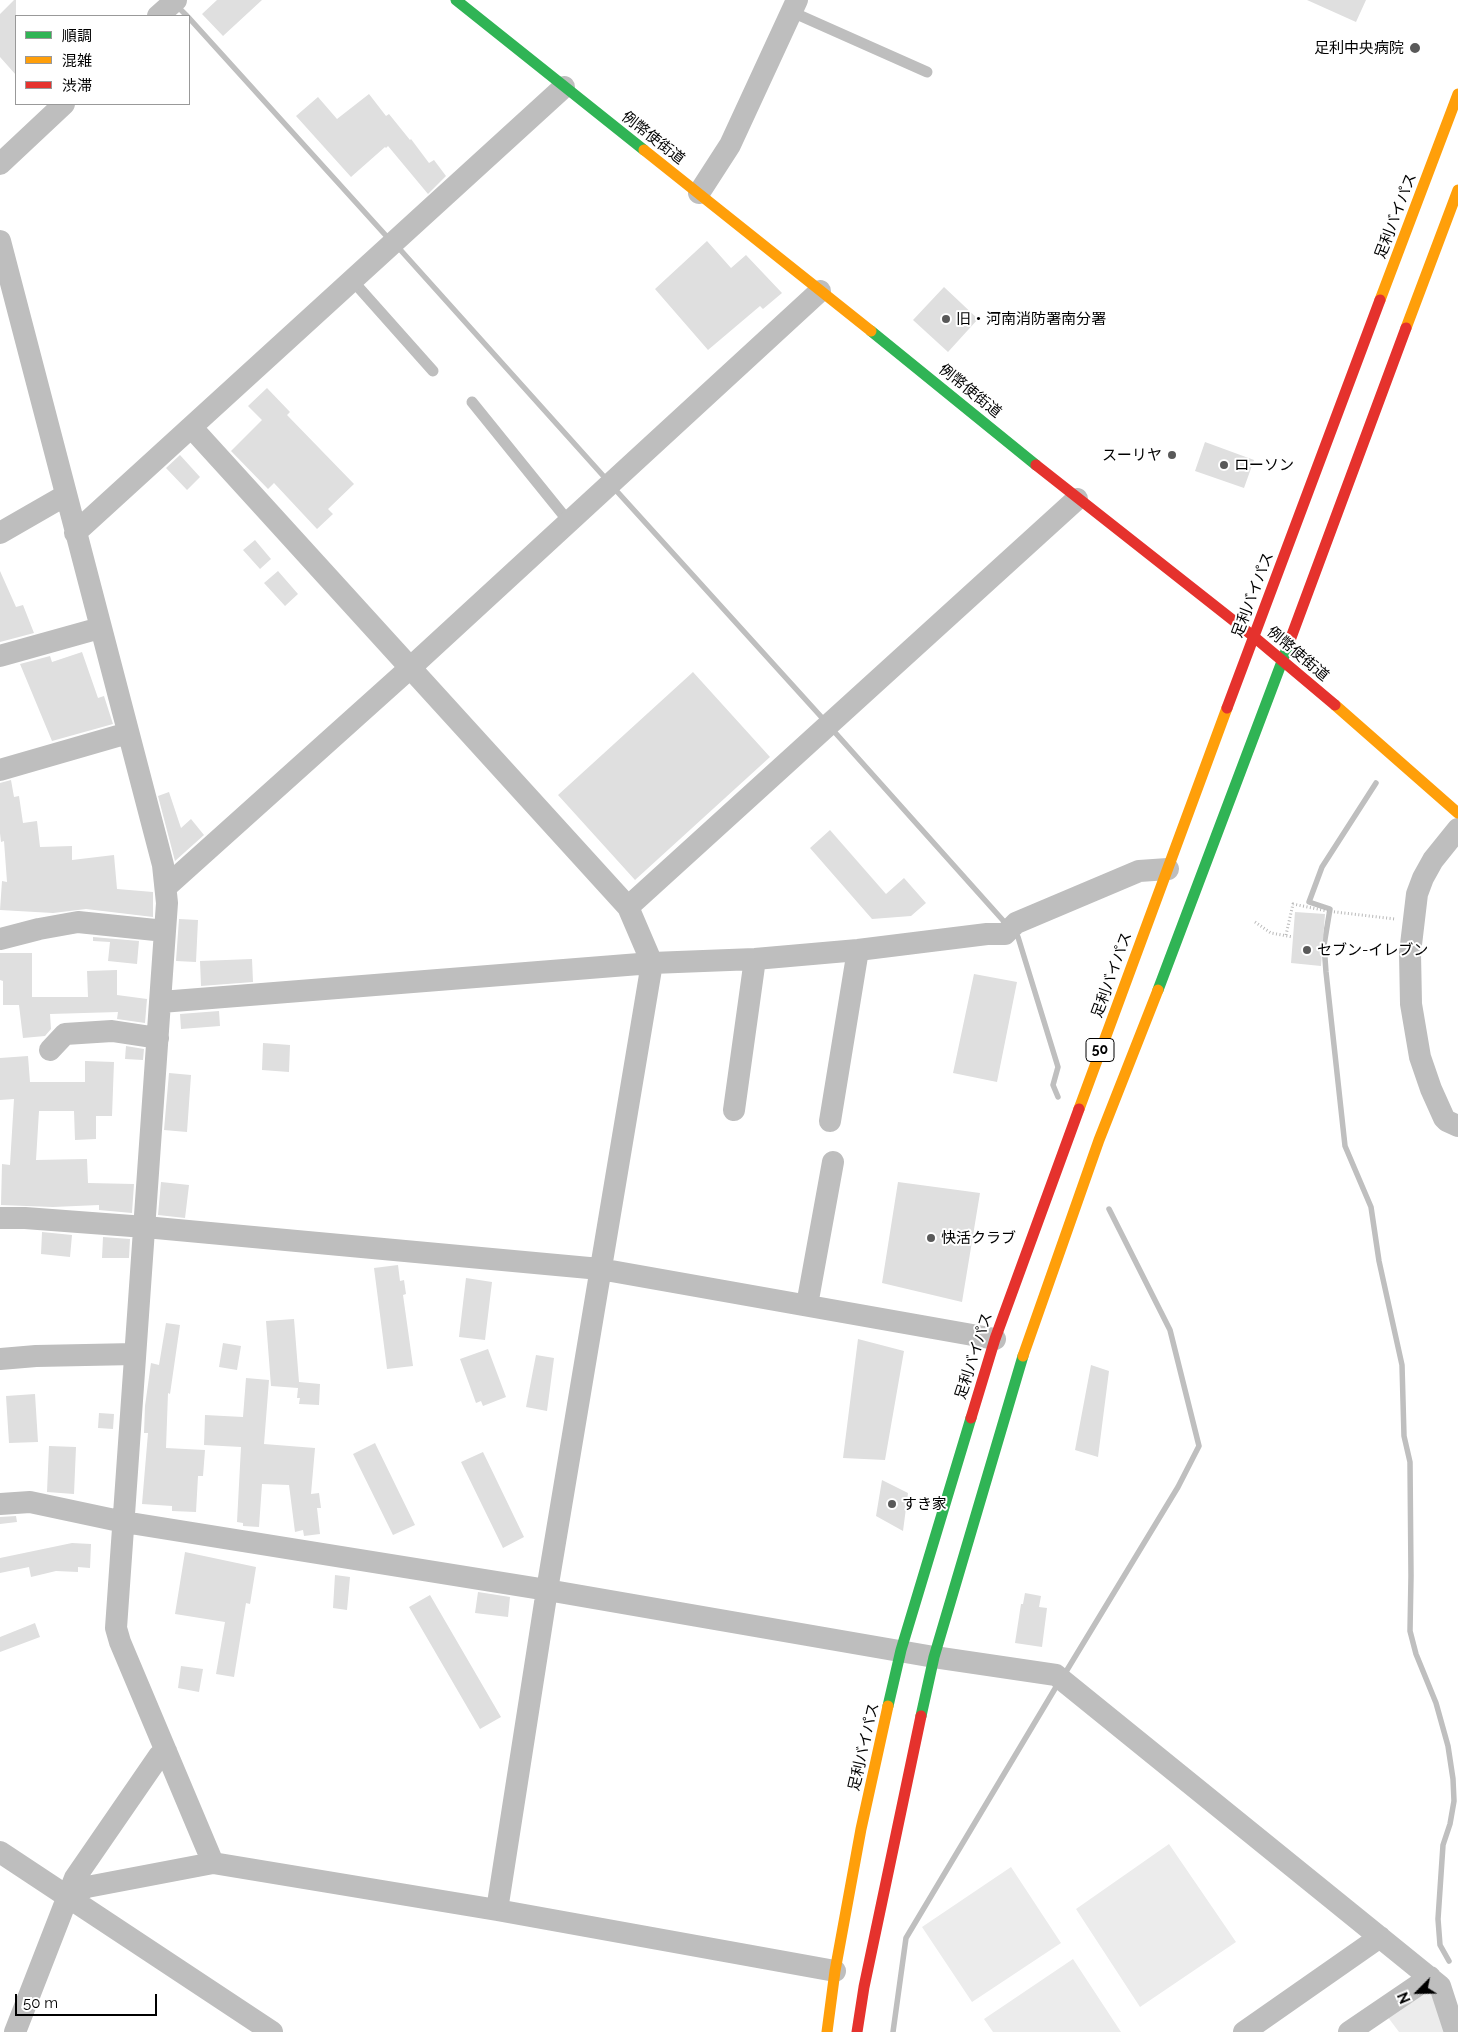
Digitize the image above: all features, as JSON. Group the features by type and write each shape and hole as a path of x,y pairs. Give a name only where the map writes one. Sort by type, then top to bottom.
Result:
{"main road":[{"name":"例幣使街道","path":"456,0 962,403 1077,499 1253,636 1458,813"},
{"name":"足利バイパス","path":"827,2032 835,1971 861,1829 901,1650 995,1339 1253,636 1458,94"},
{"name":"50","path":"857,2032 864,1987 894,1839 934,1657 1028,1340 1099,1140 1181,931 1458,190"}],"street":[{"path":"159,15 176,0"},
{"path":"699,193 730,145 794,6"},
{"path":"76,532 564,87"},
{"path":"0,164 63,105"},
{"path":"0,241 163,865 166,887 167,903 158,1038 116,1628 120,1642 213,1863"},
{"path":"166,887 410,668 820,290"},
{"path":"192,428 628,907 652,963 600,1269 497,1910"},
{"path":"0,532 66,495"},
{"path":"628,907 1077,499"},
{"path":"0,656 100,628"},
{"path":"0,770 128,733"},
{"path":"1458,829 1433,860 1423,878 1417,894 1412,921 1410,953 1411,1004 1420,1057 1444,1118 1447,1122 1458,1126"},
{"path":"160,1002 652,963 755,959 858,950 987,934 1011,929 1139,871 1168,869"},
{"path":"0,939 78,922 165,931"},
{"path":"830,1121 858,950"},
{"path":"734,1110 755,959"},
{"path":"50,1050 64,1034 112,1031 158,1038"},
{"path":"807,1305 833,1162"},
{"path":"0,1218 25,1218 145,1227 600,1269 995,1339"},
{"path":"0,1359 36,1356 136,1354"},
{"path":"0,1504 30,1502 124,1522 548,1590 1062,1679 1380,1937 1443,1984 1455,2032"},
{"path":"15,2032 68,1896 81,1870 159,1756 166,1751"},
{"path":"0,1852 272,2032"},
{"path":"68,1896 87,1887 213,1863 497,1910 835,1971"},
{"path":"1244,2032 1380,1937"},
{"path":"1349,2032 1443,1984"}],"lane":[{"path":"794,6 927,72"},
{"path":"352,280 433,371"},
{"path":"472,402 569,522"}],"path":[{"path":"1286,934 1292,904 1332,912 1412,921"},
{"path":"1254,922 1271,933 1286,934 1293,937"}],"shaded area":[{"path":"1169,1844 1236,1942 1140,2007 1076,1909"},
{"path":"1011,1867 1061,1943 972,2002 922,1927"},
{"path":"1073,1959 1121,2032 993,2032 984,2019"},
{"path":"1424,1991 1435,1994 1447,2032 1399,2032 1387,2016"}],"building":[{"path":"16,0 15,74 0,57 0,14"},
{"path":"217,0 262,0 223,36 202,14"},
{"path":"1307,0 1366,0 1356,22"},
{"path":"369,94 386,116 389,114 411,139 429,163 434,160 446,176 428,194 388,146 351,177 296,116 318,97 337,119"},
{"path":"707,241 731,268 746,255 782,293 763,309 760,306 708,350 655,289"},
{"name":"旧・河南消防署南分署","path":"944,287 978,319 948,352 913,320"},
{"path":"267,388 290,412 287,415 354,484 328,509 333,514 317,529 274,483 268,489 231,451 262,420 248,406"},
{"name":"ローソン","path":"1205,442 1254,460 1244,488 1195,471"},
{"path":"180,455 200,477 187,490 166,468"},
{"path":"255,540 271,559 260,569 243,550"},
{"path":"0,571 16,607 23,605 34,633 0,642"},
{"path":"278,571 298,594 285,606 264,583"},
{"path":"82,652 98,698 104,696 113,724 52,741 20,664 50,656 52,662"},
{"path":"693,672 770,757 635,880 558,795"},
{"path":"11,780 14,797 19,796 23,823 37,821 40,847 72,846 72,860 114,855 117,889 153,892 153,917 86,909 53,913 0,910 2,881 7,882 4,841 1,842 0,833 0,783"},
{"path":"169,792 181,828 191,819 204,835 175,861 158,796"},
{"path":"830,830 886,894 904,878 926,903 911,916 872,919 810,848"},
{"name":"セブン-イレブン","path":"1295,912 1325,914 1321,966 1291,963"},
{"path":"179,919 198,920 196,962 176,961"},
{"path":"93,937 139,941 137,964 108,961 110,942 93,941"},
{"path":"0,953 32,953 32,997 88,997 87,971 117,970 117,995 147,999 145,1023 117,1019 118,1012 50,1014 51,1029 45,1036 23,1038 19,1005 3,1005 3,981 0,980"},
{"path":"252,959 253,982 201,986 200,961"},
{"path":"974,974 1017,982 997,1082 953,1073"},
{"path":"219,1011 220,1026 181,1029 180,1014"},
{"path":"263,1043 290,1045 289,1072 262,1070"},
{"path":"126,1046 144,1049 143,1060 125,1059"},
{"path":"28,1056 30,1082 85,1082 85,1061 114,1062 112,1116 96,1116 96,1139 75,1140 74,1111 39,1111 36,1160 87,1159 88,1183 134,1184 132,1213 99,1210 99,1205 53,1207 1,1205 2,1164 10,1165 14,1099 0,1100 0,1058"},
{"path":"169,1073 191,1075 187,1132 164,1130"},
{"path":"161,1182 189,1185 185,1218 158,1215"},
{"name":"快活クラブ","path":"898,1182 980,1193 962,1302 882,1283"},
{"path":"42,1232 72,1235 70,1257 41,1254"},
{"path":"103,1237 130,1239 129,1258 102,1258"},
{"path":"398,1265 400,1281 404,1280 406,1294 403,1295 413,1366 387,1369 374,1268"},
{"path":"466,1278 492,1282 485,1340 459,1337"},
{"path":"294,1319 299,1382 320,1384 319,1405 299,1404 300,1398 297,1398 298,1388 271,1386 266,1321"},
{"path":"166,1323 180,1325 170,1394 168,1393 166,1448 205,1450 203,1476 198,1476 196,1512 172,1511 172,1506 142,1504 148,1433 144,1433 145,1406 151,1363 159,1365"},
{"path":"858,1339 904,1351 885,1460 843,1458"},
{"path":"223,1343 241,1346 237,1370 219,1367"},
{"path":"488,1349 506,1397 483,1406 481,1401 476,1403 460,1359"},
{"path":"536,1355 554,1358 547,1411 526,1407"},
{"path":"1091,1365 1109,1371 1098,1457 1075,1450"},
{"path":"246,1378 269,1380 264,1444 315,1448 311,1494 319,1493 321,1508 317,1508 320,1534 304,1536 303,1530 295,1532 289,1485 262,1484 259,1527 243,1526 243,1523 237,1522 241,1447 204,1445 205,1415 243,1417"},
{"path":"35,1394 38,1442 9,1443 6,1396"},
{"path":"99,1413 114,1414 113,1429 98,1428"},
{"path":"375,1443 415,1525 393,1535 353,1454"},
{"path":"49,1446 76,1447 74,1494 47,1492"},
{"path":"483,1452 524,1537 503,1548 461,1462"},
{"name":"すき家","path":"882,1480 908,1493 903,1531 876,1516"},
{"path":"16,1516 17,1522 0,1524 0,1517"},
{"path":"72,1543 91,1544 90,1568 78,1567 78,1572 56,1571 31,1577 29,1567 0,1573 0,1558"},
{"path":"185,1552 256,1567 250,1604 246,1603 234,1677 216,1674 225,1622 175,1614"},
{"path":"335,1575 350,1577 347,1610 333,1608"},
{"path":"478,1592 510,1597 508,1617 475,1613"},
{"path":"1025,1593 1041,1596 1039,1607 1047,1608 1042,1647 1015,1643 1021,1604 1023,1604"},
{"path":"430,1595 501,1717 480,1729 409,1607"},
{"path":"35,1623 40,1637 0,1652 0,1637"},
{"path":"181,1666 203,1669 199,1692 178,1688"}],"waterway":[{"path":"176,5 186,15"},
{"path":"190,19 389,239"},
{"path":"396,245 607,480"},
{"path":"613,487 825,721"},
{"path":"831,728 1008,926"},
{"path":"1376,783 1322,867 1309,902 1330,909 1324,945 1345,1146 1371,1207 1379,1261 1402,1365 1404,1436 1410,1462 1410,1631 1416,1654 1436,1703 1448,1746 1453,1779 1454,1801 1450,1824 1443,1845 1438,1919 1440,1945 1449,1961"},
{"path":"1014,933 1018,937 1058,1067 1053,1085 1058,1097"},
{"path":"1064,1675 1178,1487 1199,1446 1170,1330 1109,1209"},
{"path":"893,2032 906,1938 1059,1682"}],"traffic: fast":[{"path":"456,0 644,150"},
{"path":"871,331 1036,465"},
{"path":"1158,990 1289,643"},
{"path":"921,1716 934,1657 1023,1356"},
{"path":"888,1706 901,1650 971,1418"}],"traffic: slow":[{"path":"1380,300 1458,94"},
{"path":"644,150 871,331"},
{"path":"1406,328 1458,190"},
{"path":"1335,705 1458,813"},
{"path":"1079,1109 1227,708"},
{"path":"1023,1356 1099,1140 1158,990"},
{"path":"827,2032 835,1971 861,1829 888,1706"}],"traffic: jam":[{"path":"1227,708 1380,300"},
{"path":"1289,643 1406,328"},
{"path":"1036,465 1253,636 1335,705"},
{"path":"971,1418 995,1339 1079,1109"},
{"path":"857,2032 864,1987 921,1716"}],"place":[{"name":"足利中央病院","path":"1415,48"},
{"name":"旧・河南消防署南分署","path":"946,319"},
{"name":"スーリヤ","path":"1172,455"},
{"name":"ローソン","path":"1224,465"},
{"name":"セブン-イレブン","path":"1307,950"},
{"name":"快活クラブ","path":"931,1238"},
{"name":"すき家","path":"892,1504"}]}
